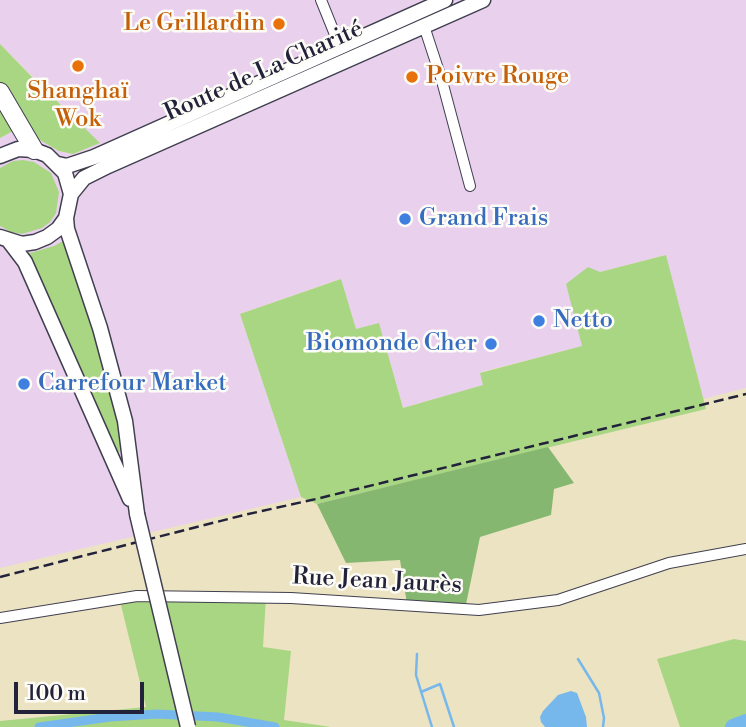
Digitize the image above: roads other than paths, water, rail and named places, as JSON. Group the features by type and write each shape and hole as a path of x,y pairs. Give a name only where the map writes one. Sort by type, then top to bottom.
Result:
{"highway":[{"path":"0,92 34,150"}],"main road":[{"name":"Route de La Charité","path":"58,164 67,166 94,157 445,0"},
{"name":"Route de La Charité","path":"71,194 84,178 107,166 483,0"},
{"path":"0,156 18,149 34,150 47,155 58,164 69,183 71,194 65,218 58,229 47,237 22,244 4,239"},
{"path":"65,218 100,328 125,421 137,514 188,727"},
{"path":"4,239 25,262 137,514"}],"street":[{"path":"321,0 340,47"},
{"path":"424,26 442,81 470,186"},
{"name":"Rue Jean Jaurès","path":"0,618 137,596 291,598 479,610 558,600 669,563 746,549"}],"water":[{"path":"571,691 577,693 587,727 545,727 540,717 543,711 558,695"}],"waterway":[{"path":"417,654 416,675 432,727"},
{"path":"578,659 599,693 603,727"},
{"path":"421,692 440,684 454,727"},
{"path":"39,727 110,717 157,714 218,717 275,727"},
{"path":"733,727 746,722"}],"railway":[{"path":"0,577 746,394"}],"place":[{"name":"Le Grillardin","path":"279,24"},
{"name":"Shanghaï Wok","path":"78,66"},
{"name":"Poivre Rouge","path":"412,77"},
{"name":"Grand Frais","path":"405,219"},
{"name":"Netto","path":"539,321"},
{"name":"Biomonde Cher","path":"491,344"},
{"name":"Carrefour Market","path":"24,384"}]}
